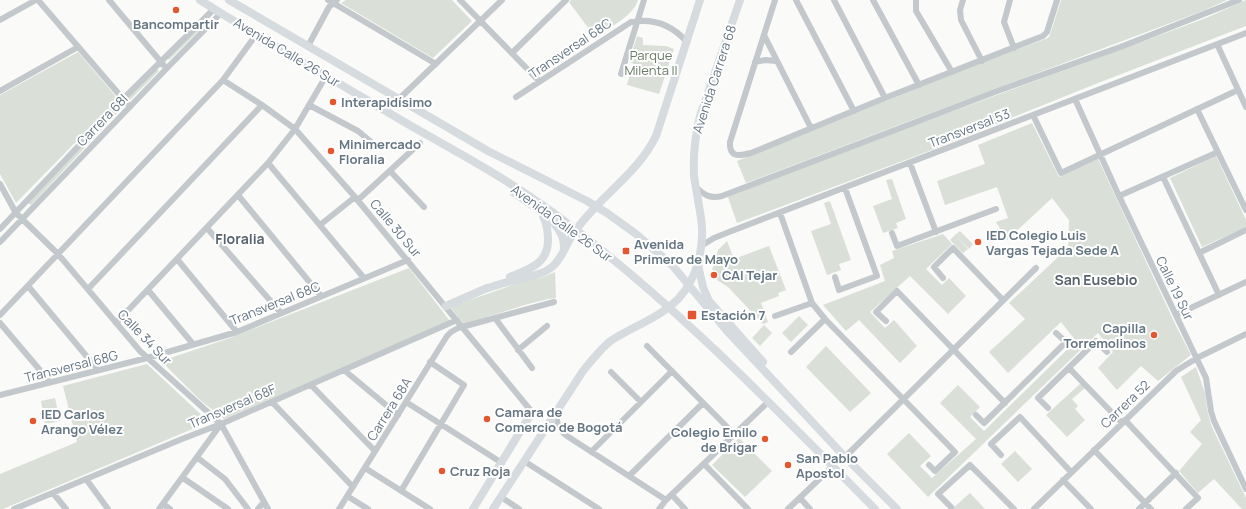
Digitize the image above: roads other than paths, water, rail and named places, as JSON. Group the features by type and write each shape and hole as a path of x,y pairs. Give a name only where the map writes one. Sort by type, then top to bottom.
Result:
{"main road":[{"name":"Avenida Calle 26 Sur","path":"200,0 256,35 479,164 532,198 597,247 628,272 713,349 875,509"},
{"name":"Avenida Calle 26 Sur","path":"229,0 488,151 587,201 607,213 636,234 672,265 727,331 845,457 897,509"},
{"path":"482,290 543,272 557,263 573,233 580,224 633,169 650,148 656,136 700,0"},
{"name":"Avenida Carrera 68","path":"493,509 583,371 600,351 612,341 673,304 691,281 698,264 702,228 694,162 694,148 698,123 740,0"},
{"path":"431,137 542,213 561,232 564,250"},
{"path":"446,306 536,265 544,257 547,249 547,224 542,213"},
{"path":"698,264 703,287 709,301 756,354 804,414"},
{"path":"473,509 532,412"}],"street":[{"path":"0,20 37,0 130,107"},
{"path":"109,0 166,68"},
{"path":"460,0 539,81"},
{"path":"399,99 502,0"},
{"path":"512,53 566,0"},
{"path":"621,74 644,0"},
{"path":"775,0 730,142 731,152 737,155 746,154 1046,35 1057,0"},
{"path":"796,0 854,111"},
{"path":"834,0 885,98"},
{"path":"872,0 919,85"},
{"path":"963,0 960,10 961,20 982,60"},
{"path":"1010,0 1004,22 1014,48"},
{"name":"Transversal 53","path":"696,187 708,196 716,198 722,196 1007,87 1123,46 1239,0"},
{"path":"308,46 332,1 436,64"},
{"path":"915,3 916,11 952,72"},
{"name":"Carrera 68I","path":"0,229 160,61 217,11"},
{"name":"Carrera 68I","path":"0,242 130,107 217,11"},
{"path":"637,20 652,21 668,26 676,31 687,42"},
{"name":"Transversal 68C","path":"516,97 626,24 637,20"},
{"name":"Transversal 53","path":"701,246 714,238 1246,33"},
{"path":"0,315 223,80 256,35"},
{"path":"764,35 810,128"},
{"path":"1217,44 1246,106"},
{"path":"0,91 78,47"},
{"path":"755,62 766,60 776,61"},
{"path":"116,323 268,163 295,129 326,76"},
{"name":"Calle 30 Sur","path":"223,80 262,105 295,129 357,199 532,412"},
{"path":"1033,116 1061,173 1238,90"},
{"name":"Calle 19 Sur","path":"1074,99 1206,378 1214,421 1246,489"},
{"path":"88,289 262,105"},
{"path":"309,105 358,131 376,146"},
{"path":"1197,109 1246,210"},
{"path":"320,225 357,199 420,143"},
{"path":"1119,196 1218,152"},
{"path":"268,163 364,278"},
{"path":"910,163 936,232"},
{"path":"390,171 424,207"},
{"path":"1163,177 1219,295"},
{"name":"Calle 34 Sur","path":"0,184 16,213 58,254 140,351 221,424 268,509"},
{"path":"835,277 839,290 877,276 845,188"},
{"path":"238,195 321,296"},
{"path":"892,233 896,246 996,210"},
{"path":"780,213 812,303 824,319 955,452 935,471 929,466"},
{"path":"207,228 281,313"},
{"path":"1199,253 1246,230"},
{"path":"943,278 934,267 953,248 1003,300"},
{"path":"177,259 237,332"},
{"name":"Transversal 68C","path":"147,358 237,332 408,260"},
{"path":"845,457 1036,268"},
{"path":"1176,315 1246,282"},
{"path":"28,286 98,370"},
{"path":"148,290 192,344"},
{"path":"886,321 876,312 896,291 1005,402"},
{"name":"Carrera 68A","path":"339,509 430,362 451,332 463,327 554,302"},
{"path":"775,316 812,303"},
{"path":"495,318 532,368"},
{"path":"791,352 824,319"},
{"name":"Transversal 68F","path":"14,509 221,424 457,320"},
{"path":"0,323 50,382"},
{"path":"518,350 547,326"},
{"path":"976,415 984,423 1066,342 1056,333"},
{"name":"Carrera 52","path":"1034,509 1176,371 1197,358 1246,334"},
{"path":"1048,408 1038,398 1096,341 1107,352"},
{"path":"647,346 734,435"},
{"name":"Transversal 68G","path":"1,393 147,358"},
{"path":"401,491 464,385 430,362"},
{"path":"1069,368 1176,473 1198,498 1186,509"},
{"path":"344,370 398,415"},
{"path":"591,452 672,371"},
{"path":"611,372 641,402"},
{"path":"311,385 375,451"},
{"path":"272,402 353,487"},
{"path":"406,402 502,463"},
{"path":"659,509 666,500 768,402"},
{"path":"629,476 703,403"},
{"path":"557,411 557,424 562,432 666,500"},
{"path":"1001,455 991,444 1020,417 1071,472"},
{"path":"170,509 161,507 198,458 221,424"},
{"path":"1094,450 1151,509"},
{"path":"198,458 225,479 248,509"},
{"path":"524,460 599,509"},
{"path":"704,464 748,509"},
{"path":"951,507 938,494 970,464 1014,509"},
{"path":"788,509 833,466"},
{"path":"365,468 430,509"},
{"path":"1139,509 1176,473"},
{"path":"1240,476 1246,473"},
{"path":"183,478 228,509"},
{"path":"86,479 108,509"},
{"path":"1063,480 1091,509"},
{"path":"53,492 66,509"},
{"path":"672,495 685,509"},
{"path":"347,496 368,509"},
{"path":"501,497 519,509"},
{"path":"800,498 810,509"},
{"path":"258,509 264,502"}],"place":[{"name":"Bancompartir","path":"176,10"},
{"name":"Interapidísimo","path":"333,102"},
{"name":"Minimercado Floralia","path":"331,151"},
{"name":"IED Colegio Luis Vargas Tejada Sede A","path":"978,242"},
{"name":"Avenida Primero de Mayo","path":"626,251"},
{"name":"CAI Tejar","path":"714,275"},
{"name":"Estación 7","path":"692,315"},
{"name":"Capilla Torremolinos","path":"1154,335"},
{"name":"Camara de Comercio de Bogotá","path":"487,419"},
{"name":"IED Carlos Arango Vélez","path":"33,421"},
{"name":"Colegio Emilo de Brigar","path":"765,439"},
{"name":"San Pablo Apostol","path":"788,465"},
{"name":"Cruz Roja","path":"442,471"}],"district":[{"name":"Floralia","path":"240,239"},
{"name":"San Eusebio","path":"1096,280"}],"park label":[{"name":"Parque Milenta II","path":"651,62"}]}
